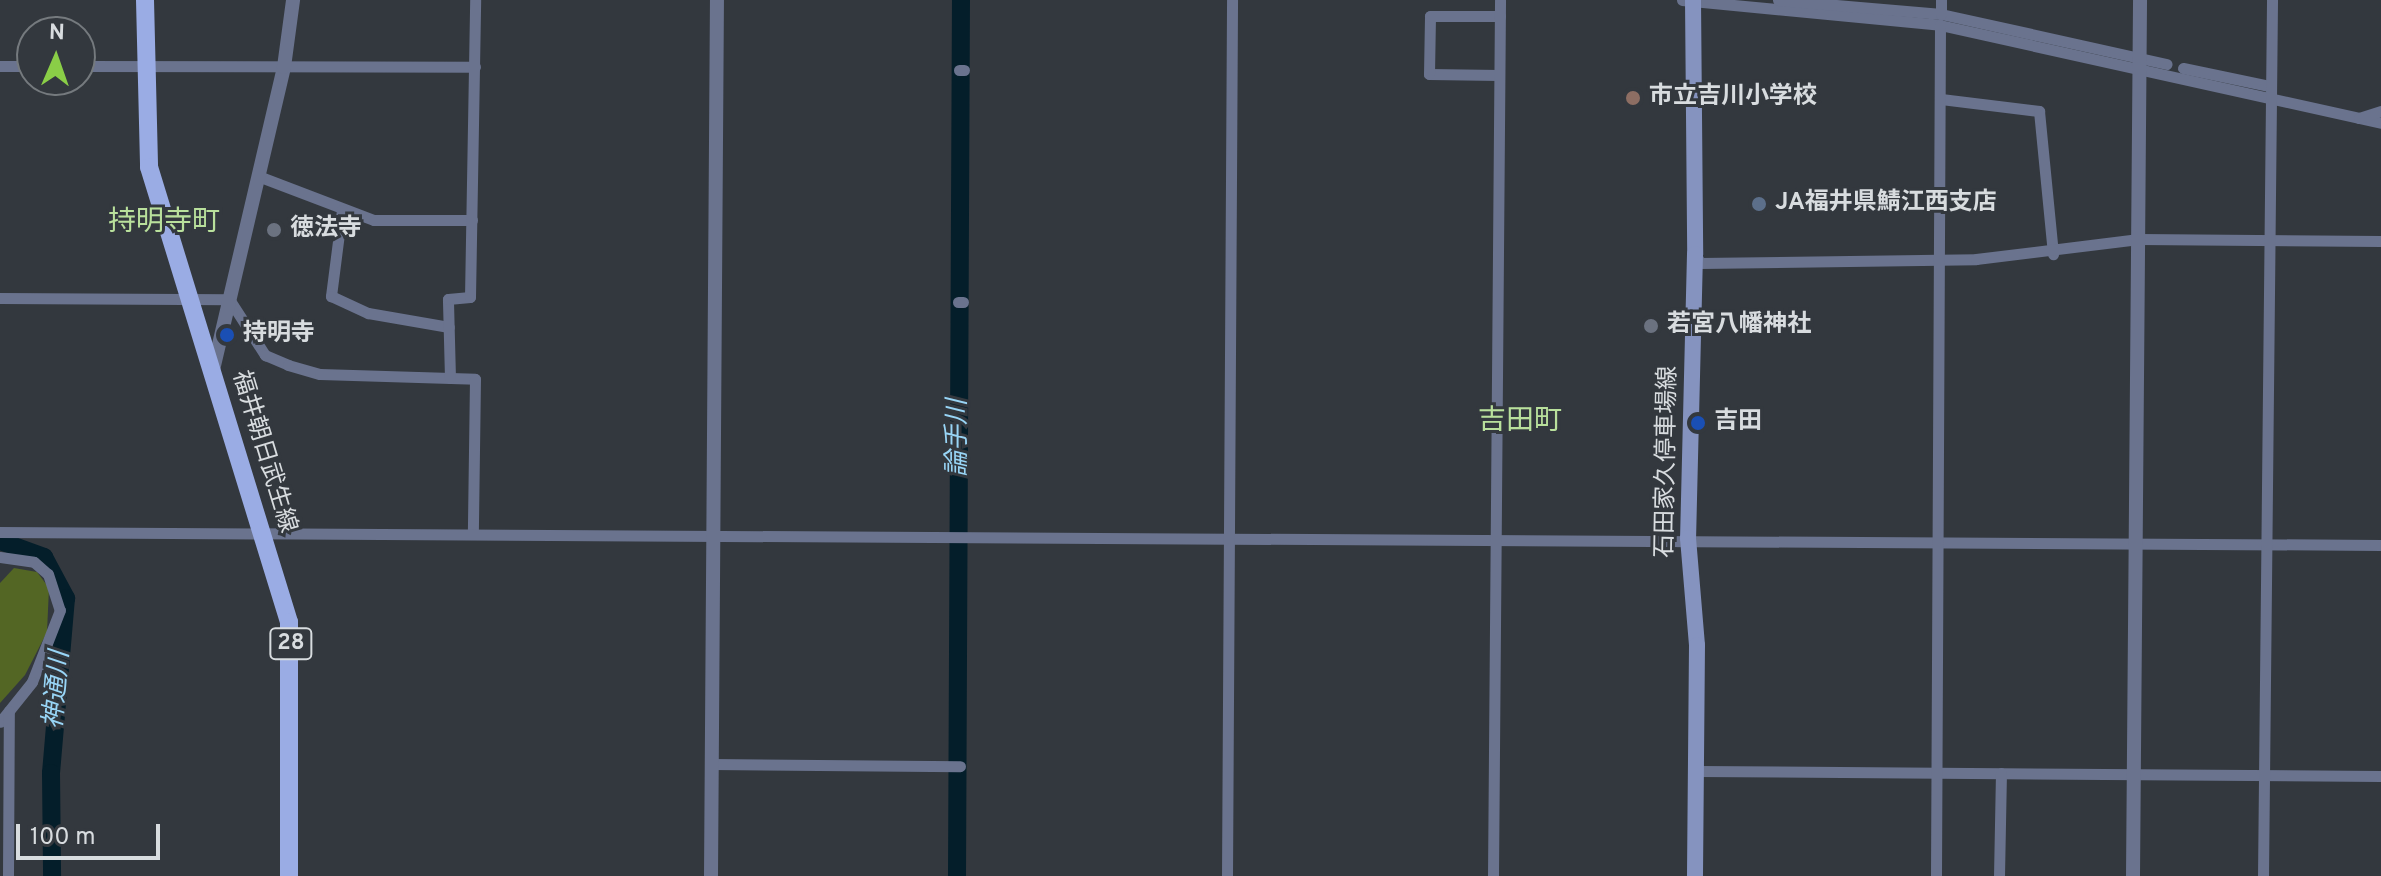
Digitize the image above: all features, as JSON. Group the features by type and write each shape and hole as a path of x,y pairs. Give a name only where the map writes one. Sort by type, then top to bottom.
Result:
{"main road":[{"name":"福井朝日武生線","path":"145,0 149,167 289,622 289,876"},
{"name":"石田家久停車場線","path":"1693,0 1695,254 1688,538 1697,645 1695,876"}],"street":[{"path":"213,370 284,67 293,0"},
{"path":"450,378 448,299 470,297 475,0"},
{"path":"711,876 717,0"},
{"path":"1227,876 1232,0"},
{"path":"1493,876 1500,0"},
{"path":"1682,0 1941,20"},
{"path":"1778,0 1941,20 2269,92 2381,123"},
{"path":"1936,876 1936,259 1941,0"},
{"path":"2133,876 2140,0"},
{"path":"2263,876 2272,0"},
{"path":"1499,75 1429,74 1430,16 1500,16"},
{"path":"96,66 475,67"},
{"path":"1941,99 2039,111 2050,174 2053,254"},
{"path":"2359,118 2381,111"},
{"path":"258,176 374,220 472,220"},
{"path":"342,210 331,296 368,313 449,327"},
{"path":"1695,254 1700,263 1936,259 2053,254 2139,239 2381,241"},
{"path":"0,298 229,299"},
{"path":"229,299 265,355 288,365 320,374 475,379 473,531"},
{"path":"0,532 714,531 2381,545"},
{"path":"0,557 34,562 48,574 60,610 42,662 0,722"},
{"path":"8,876 9,710"},
{"path":"712,764 957,766"},
{"path":"1697,771 2381,776"},
{"path":"1999,876 2001,773"}],"green space":[{"path":"14,568 37,572 49,588 47,632 25,675 0,703 0,583"}],"waterway":[{"name":"論手川","path":"957,876 961,0"},
{"name":"神通川","path":"0,541 44,557 66,598 51,773 52,876"}],"place":[{"name":"市立吉川小学校","path":"1633,98"},
{"name":"JA福井県鯖江西支店","path":"1759,204"},
{"name":"徳法寺","path":"274,230"},
{"name":"若宮八幡神社","path":"1651,326"},
{"name":"持明寺","path":"227,335"},
{"name":"吉田","path":"1698,423"}],"district":[{"name":"持明寺町","path":"164,223"},
{"name":"吉田町","path":"1520,422"}]}
